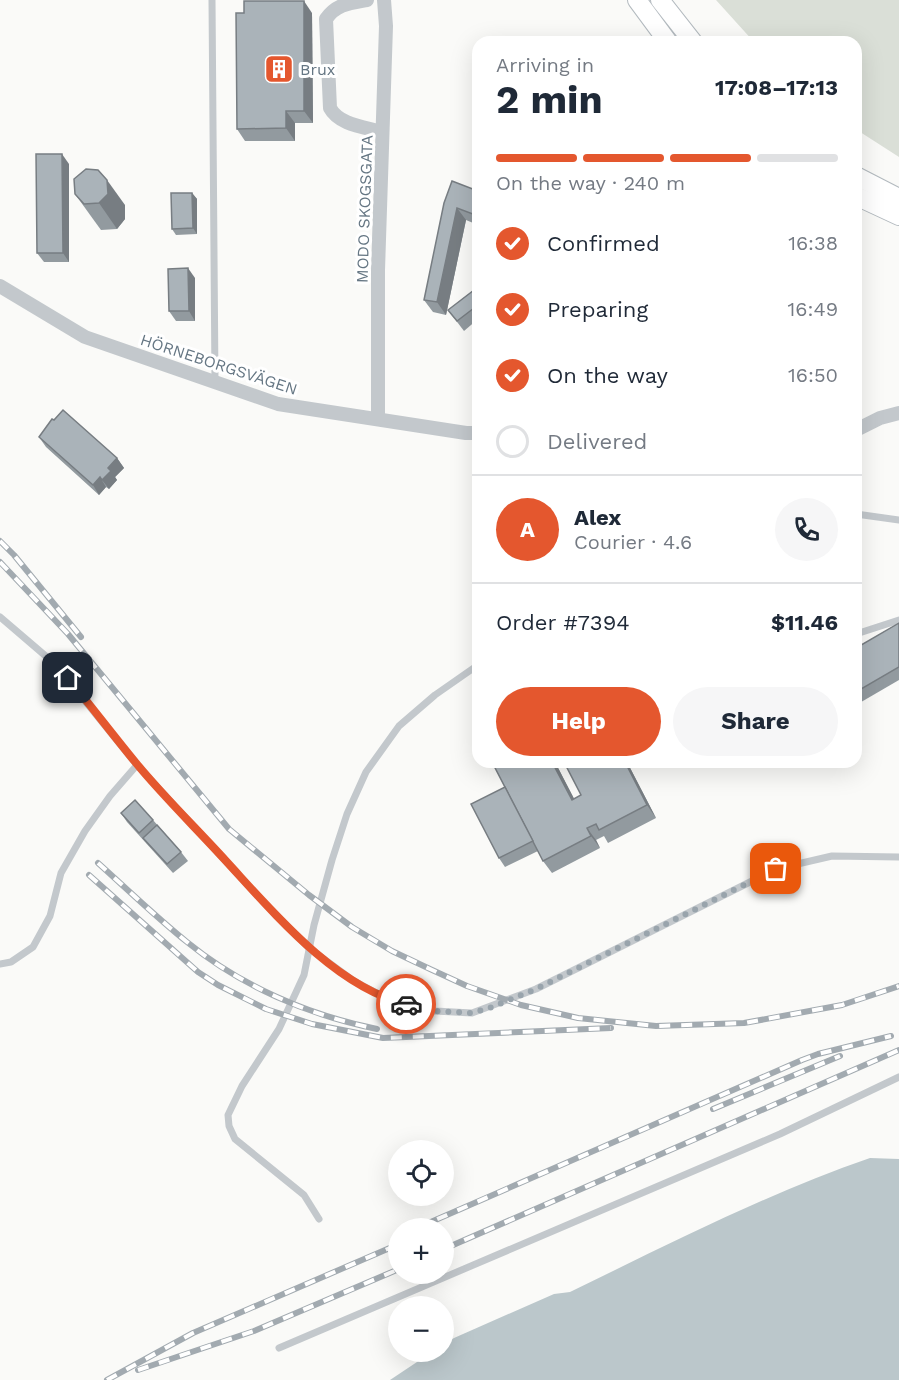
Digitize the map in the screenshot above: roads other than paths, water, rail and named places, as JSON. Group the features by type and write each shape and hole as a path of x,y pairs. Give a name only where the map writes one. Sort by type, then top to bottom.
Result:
{"main road":[{"path":"637,0 664,36"},
{"path":"660,0 688,36"},
{"path":"862,179 899,198"},
{"path":"862,199 899,216"}],"street":[{"path":"368,0 340,5 330,12 326,19 330,108 334,116 342,121 382,132"},
{"name":"MODO SKOGSGATA","path":"378,419 378,270 386,26 384,0"},
{"name":"HÖRNEBORGSVÄGEN","path":"0,286 85,337 278,404 472,433"},
{"path":"862,427 880,418 899,413"}],"lane":[{"path":"212,0 214,382"},
{"path":"862,515 899,520"},
{"path":"0,617 55,664 137,765 309,948 354,981 392,1001 435,1011 472,1013 536,989 776,869 832,856 899,857"},
{"path":"862,632 899,620"},
{"path":"319,1219 304,1195 235,1139 229,1126 228,1115 242,1086 279,1029 304,975 314,925 346,814 366,772 399,726 435,695 472,669"},
{"path":"0,964 11,962 33,947 50,916 61,873 85,831 110,796 137,765"},
{"path":"279,1348 780,1134 899,1077"}],"railway":[{"path":"0,541 81,637"},
{"path":"0,562 68,634 229,829 352,927 392,951 430,969 467,986 521,1005 578,1018 656,1026 744,1023 842,1005 899,986"},
{"path":"98,863 175,932 230,972 276,997 301,1007 377,1029"},
{"path":"89,875 198,972 218,985 266,1009 312,1024 383,1038 611,1028"},
{"path":"440,1218 802,1060 891,1036"},
{"path":"454,1245 899,1050"},
{"path":"713,1109 840,1056"},
{"path":"107,1380 193,1333 388,1249"},
{"path":"138,1370 254,1331 388,1274"}],"place":[{"name":"Brux","path":"279,69"}]}
